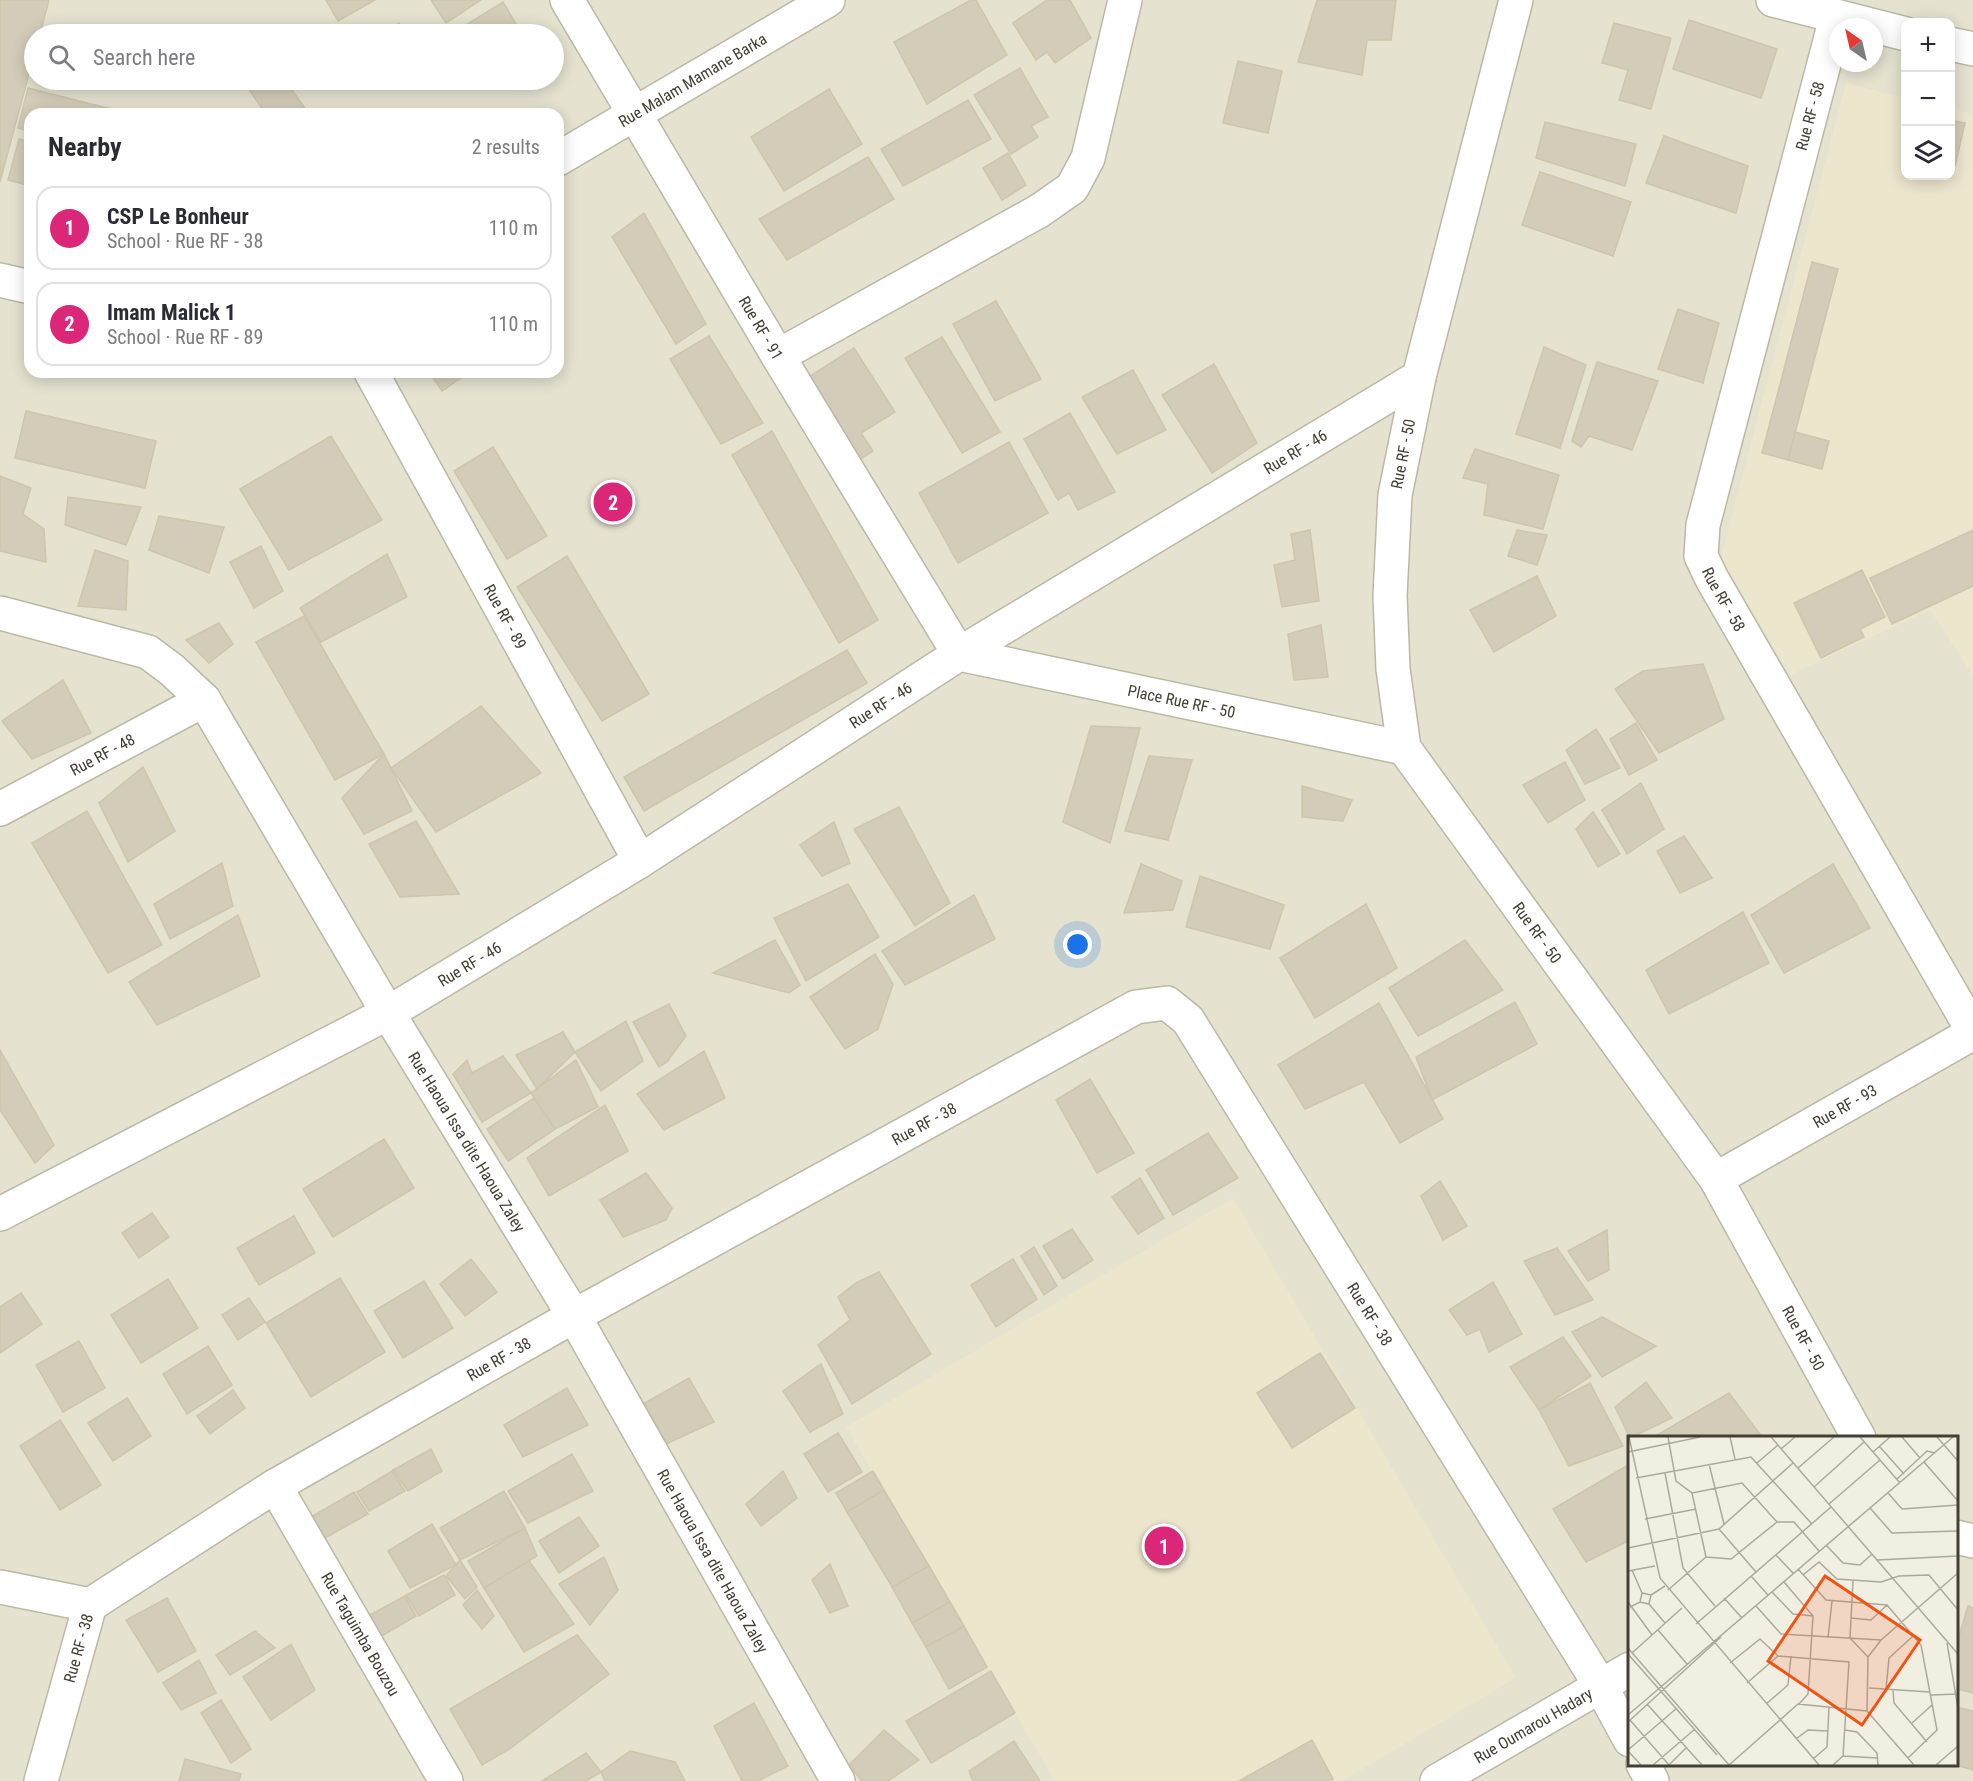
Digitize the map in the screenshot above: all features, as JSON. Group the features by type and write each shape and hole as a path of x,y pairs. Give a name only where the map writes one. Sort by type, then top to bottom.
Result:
{"street":[{"name":"Rue RF - 91","path":"567,0 778,356 959,654"},
{"name":"Rue Malam Mamane Barka","path":"564,155 828,0"},
{"path":"778,356 1039,211 1072,188 1088,158 1125,0"},
{"path":"1419,377 1516,0"},
{"path":"1773,0 1836,18"},
{"path":"1883,29 1901,33"},
{"name":"Rue RF - 58","path":"1829,45 1703,525 1701,556 1712,579 1973,1032"},
{"path":"1955,45 1973,50"},
{"path":"0,280 24,285"},
{"name":"Rue RF - 46","path":"0,1214 388,1013 640,861 959,654 1419,377"},
{"name":"Rue RF - 50","path":"1419,377 1395,495 1390,596 1393,669 1404,748 1716,1179 1858,1436"},
{"name":"Rue RF - 89","path":"374,378 640,861"},
{"name":"Rue Haoua Issa dite Haoua Zaley","path":"0,613 147,652 172,670 204,700 388,1013 574,1316 838,1781"},
{"name":"Place Rue RF - 50","path":"959,654 1404,748"},
{"name":"Rue RF - 48","path":"0,809 204,700"},
{"name":"Rue RF - 38","path":"42,1781 90,1605 275,1486 574,1316 1136,1006 1167,1002 1188,1020 1600,1685 1628,1738"},
{"name":"Rue RF - 93","path":"1716,1179 1973,1032"},
{"name":"Rue Taguimba Bouzou","path":"275,1486 446,1781"},
{"path":"1958,1537 1973,1541"},
{"path":"0,1587 90,1605"},
{"name":"Rue Oumarou Hadary","path":"1437,1781 1628,1670"},
{"path":"1644,1766 1652,1781"}],"shaded area":[{"path":"0,0 1973,0 1973,1781 0,1781"},
{"path":"1846,83 1901,97 1901,180 1955,180 1955,110 1973,114 1973,676 1930,610 1790,675 1721,557"},
{"path":"1233,1198 1516,1678 1342,1781 1055,1781 846,1427"}],"building":[{"path":"0,0 49,0 43,24 24,24 25,90 0,182"},
{"path":"326,0 375,0 338,21"},
{"path":"431,0 481,0 446,23"},
{"path":"971,0 976,0 1007,55 927,104 894,42"},
{"path":"1047,0 1070,0 1091,38 1055,63 1047,52 1036,60 1013,23"},
{"path":"1317,0 1396,0 1391,40 1367,40 1362,75 1298,62"},
{"path":"503,2 516,24 468,24"},
{"path":"1689,20 1777,49 1761,98 1673,69"},
{"path":"1614,23 1671,38 1651,109 1619,100 1628,70 1602,63"},
{"path":"1238,61 1282,71 1268,133 1223,123"},
{"path":"1020,68 1048,117 1031,126 1038,137 1011,154 974,95"},
{"path":"829,89 862,144 784,191 751,137"},
{"path":"28,90 36,90 107,108 24,108 24,130 18,128"},
{"path":"292,90 305,108 262,108 250,91"},
{"path":"968,100 991,139 903,186 881,149"},
{"path":"1955,121 1965,123 1955,166"},
{"path":"1545,122 1636,144 1625,186 1536,158"},
{"path":"1664,136 1748,166 1736,213 1646,183"},
{"path":"19,139 24,140 24,184 8,180"},
{"path":"1008,153 1026,185 1002,200 983,168"},
{"path":"868,157 894,199 787,260 759,219"},
{"path":"1540,172 1631,202 1613,256 1522,225"},
{"path":"644,213 706,324 676,344 612,237"},
{"path":"1812,262 1838,269 1788,460 1762,453"},
{"path":"996,301 1041,379 995,401 953,324"},
{"path":"1678,309 1719,323 1703,383 1658,369"},
{"path":"709,336 763,423 721,444 670,359"},
{"path":"942,337 1000,432 962,453 905,358"},
{"path":"1544,347 1586,365 1560,448 1516,434"},
{"path":"854,348 895,412 861,433 873,451 856,462 804,380"},
{"path":"1597,362 1658,381 1632,450 1589,436 1581,447 1572,441"},
{"path":"1214,364 1257,443 1212,473 1162,395"},
{"path":"1133,370 1166,430 1117,454 1082,397"},
{"path":"433,378 461,378 442,391"},
{"path":"26,411 156,441 145,488 15,458"},
{"path":"1070,413 1115,492 1078,510 1069,493 1058,500 1024,439"},
{"path":"772,431 878,620 839,643 732,455"},
{"path":"1795,432 1829,441 1822,469 1788,460"},
{"path":"331,436 382,520 289,570 240,489"},
{"path":"1009,442 1048,513 958,563 919,493"},
{"path":"493,447 547,536 507,559 454,471"},
{"path":"1475,449 1559,475 1543,529 1484,515 1488,484 1463,478"},
{"path":"0,476 31,488 23,514 44,529 46,562 0,551"},
{"path":"68,497 141,507 126,545 65,525"},
{"path":"159,516 224,527 209,573 149,550"},
{"path":"1310,530 1319,601 1282,607 1274,565 1295,560 1291,534"},
{"path":"1517,530 1547,535 1537,565 1508,556"},
{"path":"1973,530 1973,586 1892,624 1870,578"},
{"path":"261,546 283,591 254,608 230,562"},
{"path":"95,550 128,561 126,610 78,606"},
{"path":"387,554 407,597 321,642 300,608"},
{"path":"567,556 649,694 602,721 517,587"},
{"path":"1862,570 1885,617 1860,629 1864,637 1821,658 1794,603"},
{"path":"1537,576 1556,616 1494,652 1470,610"},
{"path":"304,616 384,754 335,780 256,642"},
{"path":"219,623 233,644 209,663 186,640"},
{"path":"1321,625 1328,677 1294,680 1288,634"},
{"path":"847,650 867,683 644,811 624,777"},
{"path":"1703,664 1724,719 1659,753 1615,689 1643,671"},
{"path":"63,680 91,733 32,759 2,721"},
{"path":"481,706 541,773 436,832 391,768"},
{"path":"1636,723 1657,760 1629,775 1610,739"},
{"path":"1091,726 1140,728 1110,843 1063,822"},
{"path":"1596,729 1620,768 1585,784 1566,750"},
{"path":"384,754 412,811 364,834 342,798"},
{"path":"1149,756 1192,760 1168,840 1125,831"},
{"path":"1565,762 1585,800 1548,823 1523,785"},
{"path":"143,767 175,831 128,862 99,803"},
{"path":"1641,783 1664,829 1627,854 1602,810"},
{"path":"1302,786 1352,800 1343,821 1302,817"},
{"path":"899,807 950,903 915,926 854,829"},
{"path":"87,811 162,945 108,973 32,843"},
{"path":"1593,812 1620,854 1598,867 1576,829"},
{"path":"416,821 459,894 400,897 369,844"},
{"path":"834,822 850,863 822,876 800,845"},
{"path":"1684,836 1712,878 1680,893 1657,851"},
{"path":"222,863 233,906 170,939 154,904"},
{"path":"1141,864 1182,881 1173,910 1124,913"},
{"path":"1833,864 1870,928 1784,973 1751,915"},
{"path":"1200,876 1284,905 1270,949 1186,927"},
{"path":"848,884 879,937 806,981 774,918"},
{"path":"974,895 995,939 905,985 882,951"},
{"path":"1366,904 1397,968 1315,1018 1280,958"},
{"path":"1743,912 1769,963 1669,1014 1646,970"},
{"path":"238,915 260,976 157,1025 129,982"},
{"path":"775,940 800,985 789,993 713,973"},
{"path":"1465,940 1503,990 1418,1036 1389,988"},
{"path":"875,954 893,984 878,1029 845,1049 810,997"},
{"path":"1515,1002 1537,1044 1432,1100 1416,1057"},
{"path":"1379,1003 1443,1119 1400,1143 1364,1082 1305,1109 1278,1065"},
{"path":"669,1004 686,1036 667,1062 659,1067 633,1022"},
{"path":"626,1021 643,1061 601,1091 575,1052"},
{"path":"563,1032 575,1052 537,1089 516,1055"},
{"path":"0,1050 54,1145 35,1163 0,1110"},
{"path":"704,1051 725,1098 664,1130 637,1094"},
{"path":"503,1056 531,1093 482,1122 453,1074 467,1060 472,1073"},
{"path":"576,1060 598,1107 555,1129 531,1093"},
{"path":"1090,1079 1134,1153 1097,1173 1056,1100"},
{"path":"534,1098 555,1129 508,1161 487,1129"},
{"path":"605,1105 628,1151 549,1196 527,1158"},
{"path":"1208,1133 1238,1178 1173,1215 1146,1170"},
{"path":"384,1139 414,1188 333,1237 303,1189"},
{"path":"646,1173 672,1208 666,1220 623,1237 600,1200"},
{"path":"1140,1178 1164,1218 1138,1234 1112,1197"},
{"path":"1440,1181 1467,1226 1443,1240 1421,1196"},
{"path":"152,1213 169,1237 139,1258 122,1233"},
{"path":"294,1216 315,1253 259,1285 237,1248"},
{"path":"1072,1229 1093,1260 1063,1279 1043,1246"},
{"path":"1607,1230 1609,1270 1588,1281 1568,1251"},
{"path":"1034,1247 1057,1286 1044,1295 1021,1256"},
{"path":"1557,1248 1593,1300 1555,1315 1524,1261"},
{"path":"471,1259 497,1292 465,1316 440,1284"},
{"path":"1013,1259 1037,1299 996,1327 971,1285"},
{"path":"879,1272 931,1354 852,1404 818,1345 850,1320 838,1297 856,1283"},
{"path":"340,1278 385,1352 311,1397 266,1323"},
{"path":"168,1279 198,1328 141,1363 111,1315"},
{"path":"424,1281 453,1328 403,1358 374,1311"},
{"path":"1493,1282 1522,1334 1489,1352 1480,1329 1467,1335 1449,1310"},
{"path":"21,1293 42,1324 0,1353 0,1307"},
{"path":"249,1298 265,1322 238,1340 222,1315"},
{"path":"1602,1317 1656,1346 1602,1377 1572,1332"},
{"path":"1563,1337 1591,1376 1539,1410 1510,1367"},
{"path":"79,1341 105,1388 63,1412 36,1365"},
{"path":"208,1346 232,1385 187,1414 163,1374"},
{"path":"1320,1353 1355,1408 1292,1448 1257,1393"},
{"path":"821,1364 843,1414 810,1432 783,1391"},
{"path":"689,1378 714,1422 666,1444 643,1404"},
{"path":"1646,1382 1672,1418 1634,1436 1629,1436 1615,1407"},
{"path":"1590,1383 1623,1446 1569,1466 1539,1410"},
{"path":"567,1388 588,1425 523,1457 504,1425"},
{"path":"233,1390 245,1408 210,1434 197,1416"},
{"path":"1729,1393 1761,1436 1655,1436"},
{"path":"127,1398 151,1436 113,1461 88,1423"},
{"path":"60,1420 101,1485 60,1510 20,1446"},
{"path":"838,1433 862,1472 828,1492 804,1454"},
{"path":"431,1449 442,1471 408,1491 393,1470"},
{"path":"572,1454 593,1491 528,1523 508,1491"},
{"path":"1628,1465 1628,1541 1586,1562 1553,1509"},
{"path":"392,1471 405,1491 369,1511 357,1492"},
{"path":"783,1471 797,1498 761,1526 746,1504"},
{"path":"873,1471 884,1490 847,1512 836,1493"},
{"path":"884,1490 929,1566 892,1587 847,1512"},
{"path":"504,1491 525,1528 460,1560 440,1528"},
{"path":"354,1492 368,1514 325,1538 311,1517"},
{"path":"579,1517 599,1546 559,1573 539,1541"},
{"path":"432,1524 456,1565 410,1588 388,1551"},
{"path":"525,1528 537,1556 484,1588 468,1561"},
{"path":"604,1557 618,1590 590,1625 559,1584"},
{"path":"460,1560 477,1587 465,1599 446,1576"},
{"path":"529,1561 574,1624 524,1652 484,1588"},
{"path":"830,1564 848,1606 830,1613 812,1580"},
{"path":"929,1566 950,1602 912,1623 892,1587"},
{"path":"444,1575 455,1595 419,1616 406,1595"},
{"path":"477,1590 494,1616 482,1629 463,1605"},
{"path":"405,1596 416,1616 380,1637 366,1617"},
{"path":"167,1598 196,1651 158,1672 126,1620"},
{"path":"950,1602 964,1626 926,1647 912,1623"},
{"path":"1968,1606 1973,1608 1973,1693 1958,1689 1958,1639"},
{"path":"964,1626 987,1667 949,1689 926,1647"},
{"path":"255,1631 275,1648 230,1675 216,1655"},
{"path":"577,1635 609,1674 511,1748 482,1765 450,1709"},
{"path":"291,1644 315,1690 271,1720 243,1677"},
{"path":"199,1660 216,1693 181,1710 163,1683"},
{"path":"991,1671 1015,1713 931,1763 906,1721"},
{"path":"221,1700 251,1749 231,1763 201,1713"},
{"path":"754,1703 788,1766 758,1781 742,1781 714,1726"},
{"path":"1958,1707 1973,1711 1973,1770 1958,1766"},
{"path":"884,1730 919,1760 888,1781 862,1781 849,1765"},
{"path":"1312,1740 1333,1779 1329,1781 1239,1781"},
{"path":"1014,1741 1040,1781 973,1781 969,1771"},
{"path":"630,1751 675,1762 685,1781 605,1781 601,1772"},
{"path":"586,1753 601,1772 586,1781 542,1781"},
{"path":"185,1759 241,1774 239,1781 179,1781"}],"place":[{"name":"Imam Malick 1","path":"613,502"},
{"name":"CSP Le Bonheur","path":"1164,1546"}]}
